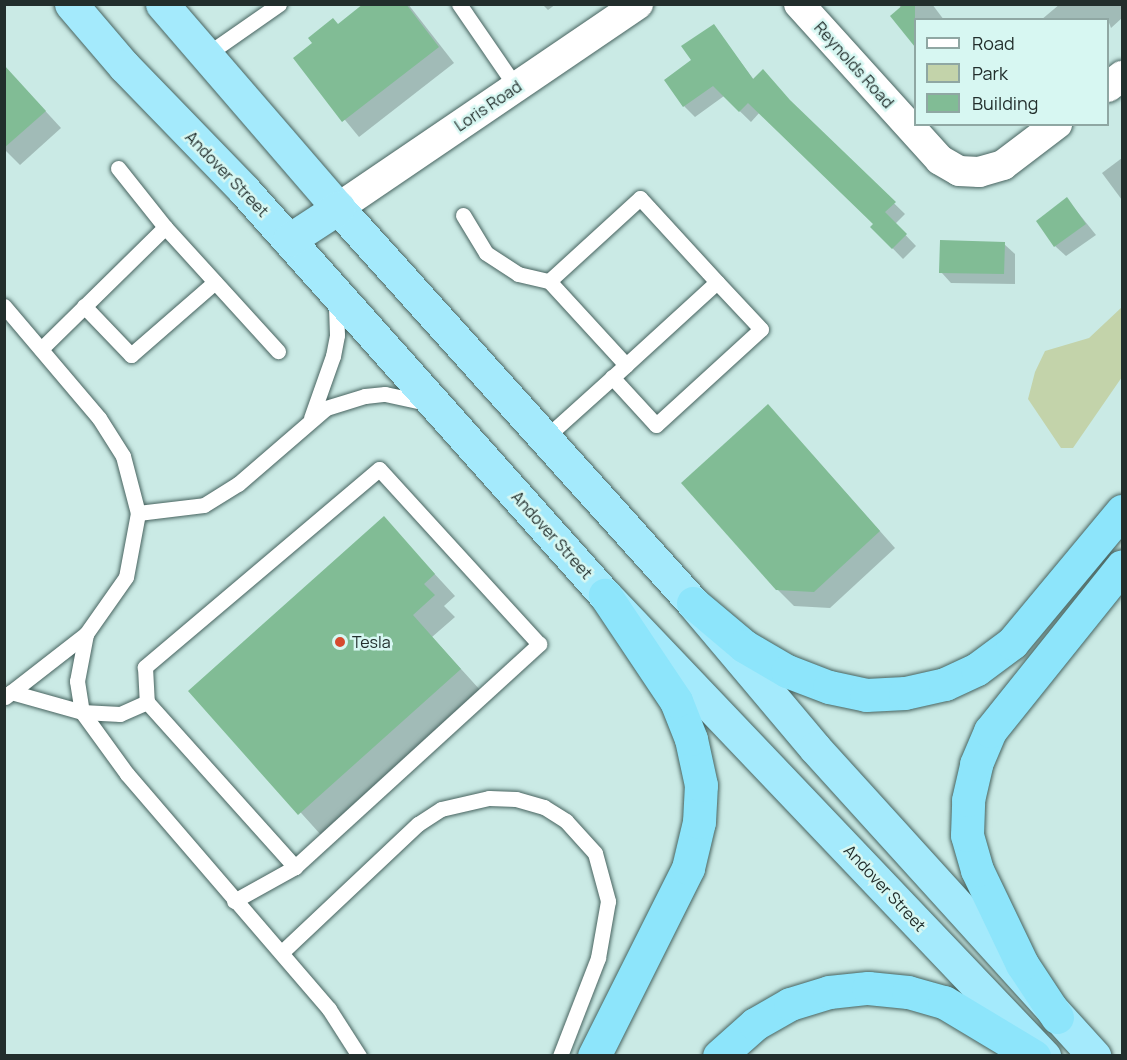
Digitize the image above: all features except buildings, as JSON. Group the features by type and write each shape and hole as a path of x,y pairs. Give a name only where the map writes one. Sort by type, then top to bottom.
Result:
{"highway":[{"name":"Andover Street","path":"71,4 289,240 605,595 1044,1056"},
{"path":"162,4 338,208 693,603 815,748 1094,1056"},
{"path":"289,240 338,208"},
{"path":"693,603 744,646 787,671 829,687 866,695 905,693 956,679 977,669 1012,643 1122,511"},
{"path":"1057,1017 1022,964 977,870 967,835 968,800 976,764 990,730 1122,566"},
{"path":"594,1056 688,868 699,822 701,785 691,739 676,701 605,595"},
{"path":"719,1056 755,1024 790,1004 829,992 868,988 908,992 944,1002 1034,1056"}],"street":[{"name":"Loris Road","path":"338,208 638,4"},
{"name":"Reynolds Road","path":"799,4 940,160 958,171 979,172 1003,165 1054,126"},
{"path":"1109,86 1122,76"}],"lane":[{"path":"206,55 279,4"},
{"path":"459,4 516,87"},
{"path":"118,168 165,227 278,351"},
{"path":"549,281 640,198 761,329 656,425 612,377"},
{"path":"464,215 486,253 518,274 549,281 626,365"},
{"path":"40,349 165,227"},
{"path":"84,306 131,356 215,282"},
{"path":"545,438 717,282"},
{"path":"310,418 337,335 335,291"},
{"path":"4,306 99,418 123,456 138,513 126,577 86,634 8,695"},
{"path":"138,513 204,505 238,484 310,418 346,401 375,395 404,397 440,408"},
{"path":"234,901 295,867 539,644 379,469 145,668 147,702 295,867"},
{"path":"86,634 77,681 82,712 127,774 234,901 282,952 331,1012 359,1056"},
{"path":"8,695 82,712 120,714 147,702"},
{"path":"282,952 418,824 441,809 489,798 516,799 544,807 566,821 595,853 608,901 598,958 560,1056"}],"green space":[{"path":"1122,307 1122,377 1073,448 1061,448 1028,399 1035,372 1045,351 1089,338"}],"place":[{"name":"Tesla","path":"340,642"}]}
